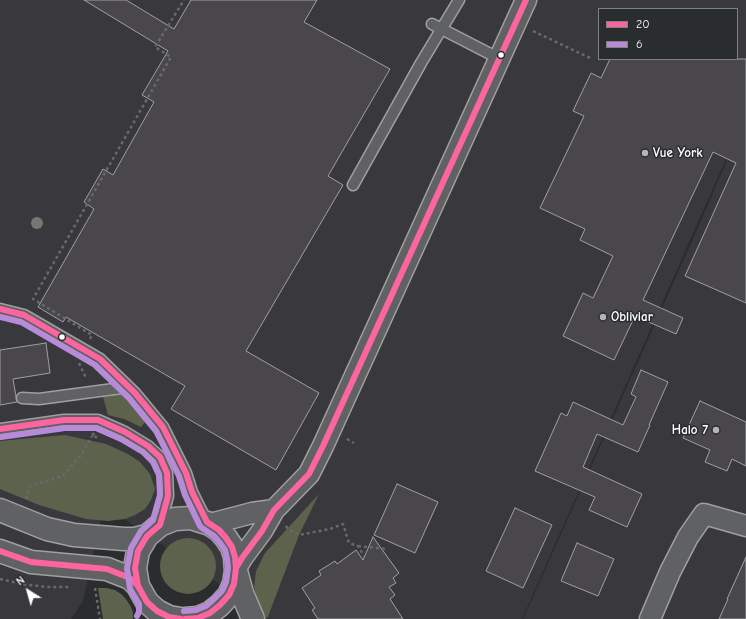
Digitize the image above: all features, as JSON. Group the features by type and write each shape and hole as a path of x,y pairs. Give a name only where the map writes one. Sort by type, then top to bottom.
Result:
{"street":[{"path":"0,551 31,562 107,569 130,578 143,602 169,617 192,619 210,613 220,605 229,595 234,584 236,569 242,558 262,531 274,510 309,474 526,0"},
{"path":"0,510 47,529 74,535 124,539 135,539 175,519 192,518 209,523 223,534 232,547 242,593 253,619"},
{"path":"209,523 252,513 274,510"},
{"path":"650,619 670,572 688,537 704,514 746,526"},
{"path":"143,602 135,568 138,551 154,530"}],"lane":[{"path":"354,185 421,63 459,0"},
{"path":"432,24 500,59"},
{"path":"0,309 24,315 100,359 135,393 163,427 186,472 192,492 209,523"},
{"path":"22,398 39,399 128,386"},
{"path":"0,428 64,420 98,420 125,432 142,442 160,457 167,473 168,496 154,530"}],"path":[{"path":"92,335 33,299 171,56 155,47 184,0"},
{"path":"516,23 590,58"},
{"path":"24,505 30,486 63,476 82,454 92,436 98,420"},
{"path":"92,436 107,440"},
{"path":"274,510 288,529 299,535 330,529 343,524 349,543 358,546 386,549"},
{"path":"358,546 364,556"},
{"path":"0,579 22,584 47,587 72,587"},
{"path":"100,619 95,586 101,586"}],"shaded area":[{"path":"0,0 746,0 746,114 522,619 270,619 104,505 83,601 71,619 0,619"},
{"path":"746,116 746,619 523,619 696,232"}],"green space":[{"path":"119,393 146,421 141,427 124,419 108,415 103,397"},
{"path":"65,435 106,444 128,454 140,462 150,474 155,489 151,500 145,509 125,519 108,521 86,519 39,505 0,489 0,441"},
{"path":"319,494 299,535 267,619 259,605 254,587 256,571 265,553"},
{"path":"188,538 199,540 208,546 214,555 216,566 214,577 208,586 199,592 188,594 177,592 168,586 162,577 160,566 162,555 168,546 177,540"},
{"path":"98,588 115,590 121,594 131,607 133,619 103,619"}],"building":[{"path":"84,0 126,0 174,29 191,0 317,0 304,22 390,69 328,176 343,185 246,351 319,393 276,470 171,409 185,386 66,317 63,322 38,307 94,209 84,202 103,169 113,175 154,102 142,95 168,51"},
{"name":"Vue York","path":"746,59 746,303 685,276 736,163 713,152 643,300 683,318 676,334 635,316 614,360 563,336 583,293 593,298 613,256 580,240 585,229 540,208 584,116 573,111 591,73 601,78 610,60"},
{"path":"46,343 50,373 13,379 17,402 0,405 0,350"},
{"path":"641,370 668,382 638,452 597,434 583,467 642,494 627,527 589,510 595,497 535,471 561,413 567,416 573,402 623,425 636,397 631,394"},
{"name":"Halo 7","path":"700,401 746,422 746,466 732,459 727,471 705,462 710,450 683,438"},
{"path":"397,484 438,502 415,553 374,535"},
{"path":"515,508 552,525 523,588 486,571"},
{"path":"373,537 399,573 393,578 396,583 389,587 395,595 390,599 403,619 318,619 312,610 315,608 302,588 321,575 319,571 335,561 337,564 356,550 363,560"},
{"path":"577,543 614,559 598,596 561,581"},
{"path":"746,557 746,619 719,619 727,599"}],"transit line":[{"name":"20","path":"236,568 262,531 274,510 309,474 526,0"},
{"name":"20","path":"0,309 24,315 100,359 135,393 163,427 186,473 192,492 207,522 219,530 226,538 232,547 235,557 236,568 234,584 229,595 210,613 198,618 185,619"},
{"name":"6","path":"0,317 21,322 95,365 129,398 156,431 179,476 185,495 200,526 214,536 220,543 225,550 227,559 228,568 226,582 222,591 206,606 196,610 184,611"},
{"name":"20","path":"0,429 64,420 98,420 125,432 148,446 160,457 167,473 168,496 160,525 147,536 138,551 135,568 138,586 147,602 157,611 169,617 181,619"},
{"name":"6","path":"1,437 65,428 96,428 121,439 143,452 153,462 159,475 160,495 153,520 141,531 131,548 127,568 130,589 139,604 139,612 137,616"},
{"name":"20","path":"0,551 31,562 107,569 130,578 138,586"}],"place":[{"name":"Vue York","path":"645,153"},
{"name":"Obliviar","path":"603,317"},
{"name":"Halo 7","path":"716,430"}]}
